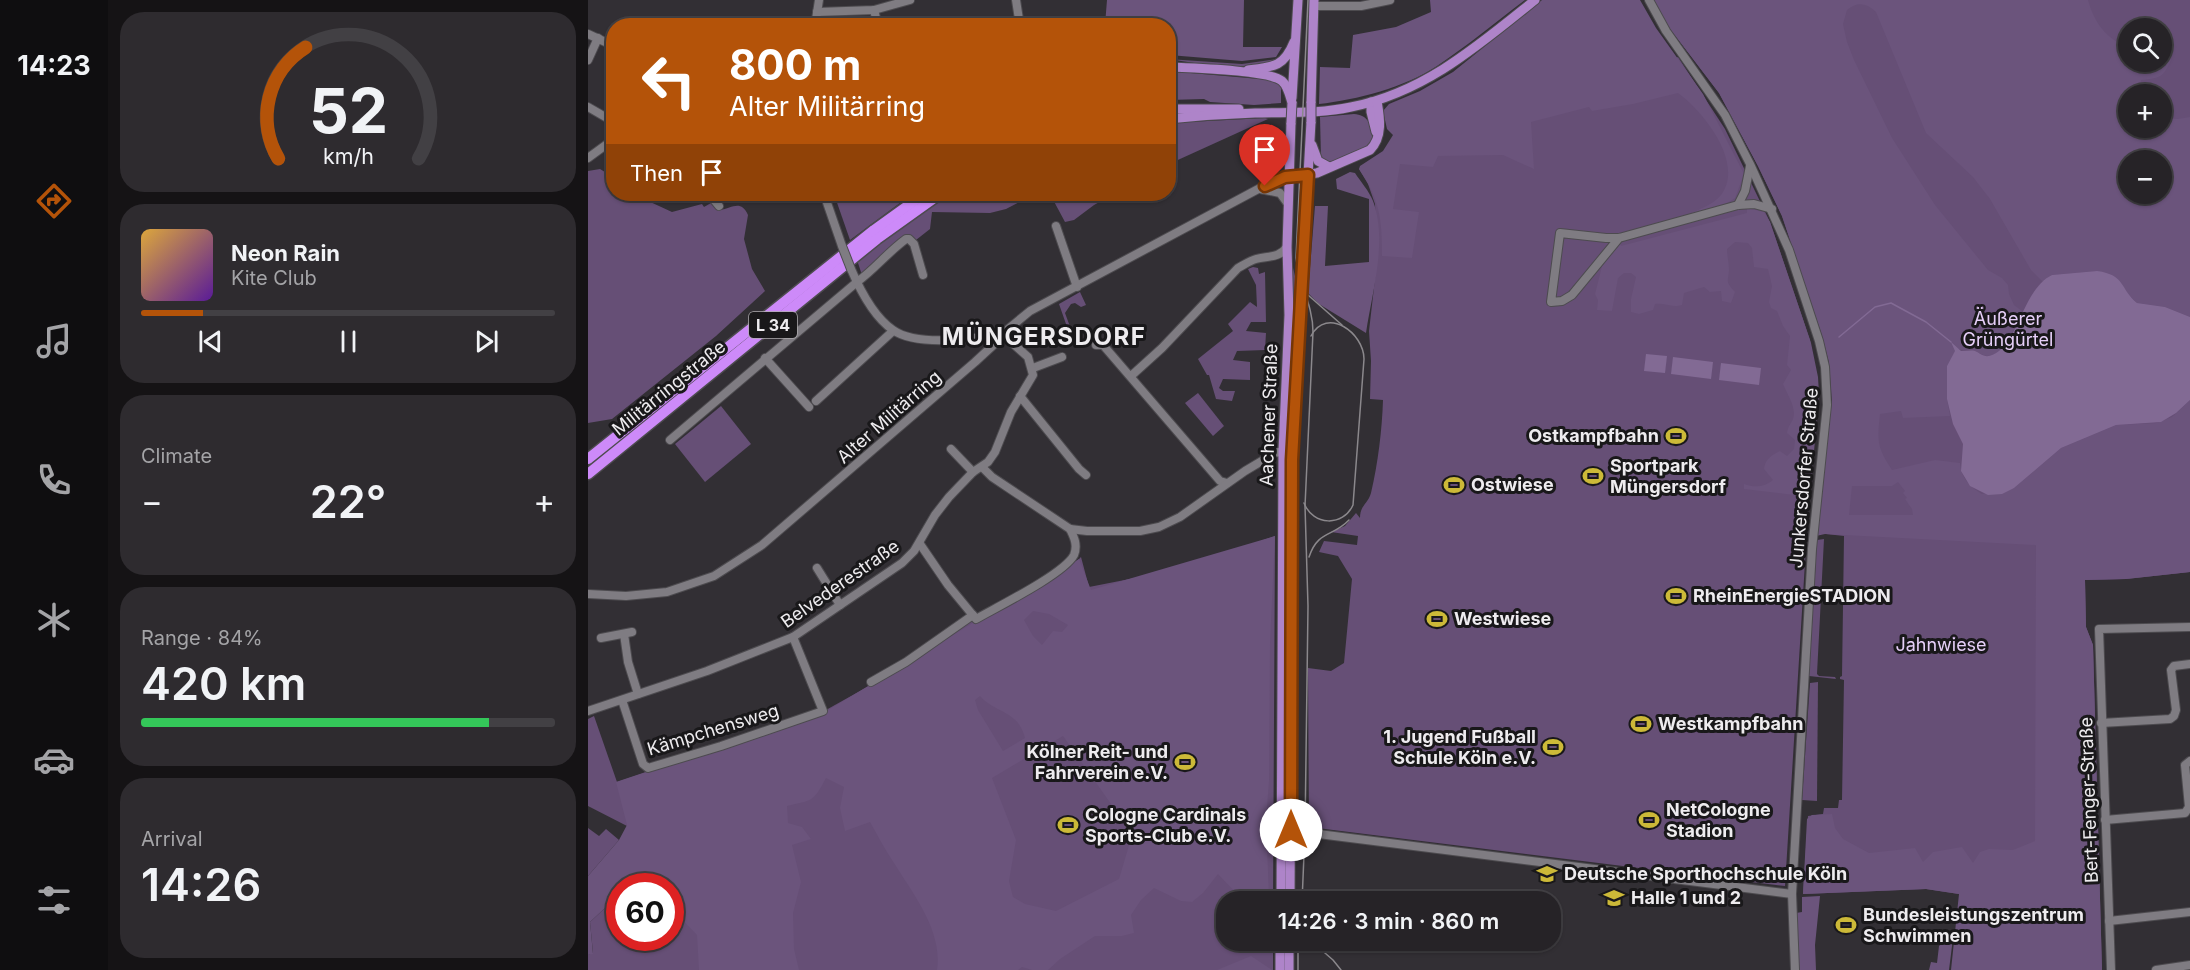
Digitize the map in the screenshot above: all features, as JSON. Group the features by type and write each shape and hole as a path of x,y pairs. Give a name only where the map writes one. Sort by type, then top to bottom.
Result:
{"highway":[{"name":"Militärringstraße","path":"588,459 873,230 914,201"},
{"name":"Militärringstraße","path":"588,474 877,239 930,201"},
{"name":"L 34","path":"588,451 607,444"}],"main road":[{"name":"Aachener Straße","path":"1289,891 1286,831 1283,451 1288,315 1289,177 1298,0"},
{"path":"1176,118 1256,113 1306,113 1349,108 1374,101 1406,89 1454,64 1535,0"},
{"name":"Aachener Straße","path":"1282,891 1286,831 1292,460 1311,122 1314,3"},
{"path":"1238,71 1272,67 1281,63 1293,45 1297,31"},
{"path":"1176,67 1238,71 1281,80 1288,90 1292,103"},
{"path":"1374,101 1373,121 1378,135"},
{"path":"1289,177 1308,175 1370,150 1375,145 1380,131 1374,101"},
{"path":"1176,108 1236,108 1256,113"},
{"path":"1349,108 1373,121"},
{"path":"1310,133 1315,157 1329,167"},
{"path":"1280,951 1280,970"},
{"path":"1289,951 1289,970"}],"street":[{"path":"816,18 819,0"},
{"path":"817,12 874,10 910,0"},
{"path":"1016,0 1019,18"},
{"path":"1314,3 1361,6 1390,0"},
{"name":"Junkersdorfer Straße","path":"1649,0 1666,31 1725,115 1750,164 1789,250 1819,341 1825,367 1827,394 1813,542 1792,894 1795,970"},
{"path":"874,10 876,18"},
{"path":"588,34 606,42"},
{"path":"588,60 598,39"},
{"path":"588,107 606,117"},
{"path":"588,158 606,145"},
{"path":"1738,205 1744,191 1750,164"},
{"name":"Alter Militärring","path":"588,594 626,596 667,592 693,585 733,565 762,545 862,460 986,353 1002,334 1030,311 1275,180 1289,177"},
{"path":"1260,189 1282,194 1289,206"},
{"path":"704,205 707,201"},
{"path":"715,201 719,206"},
{"path":"826,201 857,282 877,313 893,331 930,341 1002,334 1028,357 1033,368 1062,357"},
{"path":"1619,238 1567,299 1558,303 1551,302 1560,233 1619,238 1738,205 1754,204 1772,210"},
{"path":"1056,226 1077,287"},
{"path":"670,440 729,392 765,358 871,272 887,253 906,239 914,244 923,275"},
{"path":"1131,376 1162,348 1238,268 1253,260 1279,255 1287,247"},
{"path":"816,401 893,331"},
{"path":"1096,345 1103,345 1220,482 1227,483"},
{"path":"765,358 808,407"},
{"name":"Belvederestraße","path":"588,711 707,671 793,638 866,586 890,572 920,544 935,515 960,485 982,467 995,452 1020,396 1033,375 1033,368"},
{"path":"1020,396 1078,470 1086,474"},
{"path":"982,467 1008,488 1070,529 1140,531 1159,527 1180,517 1227,483 1263,460 1283,451 1293,436"},
{"path":"951,449 974,472"},
{"path":"1283,451 1292,460"},
{"path":"1070,529 1076,544"},
{"path":"871,682 975,617 1060,569 1072,558 1076,544 1087,531"},
{"path":"920,544 948,585 975,617"},
{"path":"817,568 840,605"},
{"name":"Bert-Fenger-Straße","path":"2110,970 2099,630 2190,627"},
{"path":"601,638 628,633 628,662 638,694"},
{"name":"Kämpchensweg","path":"622,700 643,764 648,768 823,711 793,638"},
{"path":"2102,723 2170,719 2176,710 2171,670 2174,666 2190,664"},
{"path":"2105,820 2185,813 2189,807 2188,761"},
{"path":"1286,831 1792,894"},
{"path":"2109,921 2190,912"},
{"path":"2156,970 2190,965"}],"green space":[{"path":"1107,0 1244,0 1243,47 1282,47 1276,57 1242,61 1176,56 1176,18 1106,18"},
{"path":"1430,0 1525,0 1425,73 1380,91 1319,104 1320,67 1350,68 1353,35 1396,27 1431,12"},
{"path":"1542,0 1640,0 1656,28 1703,94 1744,174 1735,198 1716,210 1686,216 1718,199 1727,182 1728,168 1725,153 1709,125 1699,112 1678,93 1592,111 1589,107 1531,122 1534,169 1503,155 1438,156 1433,167 1400,164 1393,209 1419,212 1412,258 1382,256 1376,200 1359,169 1383,151 1393,135 1387,129 1383,111 1389,104 1420,91 1453,72"},
{"name":"Äußerer Grüngürtel","path":"1652,0 2190,0 2190,572 2126,579 2085,580 2086,627 2093,645 2102,970 1959,894 1926,889 1803,894 1808,816 1823,814 1824,808 1838,808 1839,800 1842,800 1844,680 1840,677 1842,676 1844,536 1817,533 1832,400 1829,362 1782,216 1719,93 1671,30"},
{"name":"Äußerer Grüngürtel","path":"1652,0 2088,0 2097,22 2118,43 2118,72 2164,72 2157,78 2141,80 2141,84 2118,84 2118,138 2172,138 2172,119 2190,117 2190,317 2165,307 2137,303 2097,271 2052,275 2043,282 2031,270 1990,199 1973,177 1926,133 1876,12 1866,5 1858,4 1847,10 1843,24 1847,42 1892,138 1935,205 1988,270 2002,278 2008,285 2014,305 2022,311 2009,339 1994,355 1985,356 1975,351 1955,348 1947,366 1947,399 1950,416 1903,418 1901,411 1880,414 1879,444 1892,470 1935,460 1960,463 1967,482 1982,494 2014,488 2061,448 2116,425 2157,423 2172,417 2190,400 2190,572 2126,579 2085,580 2086,627 2093,645 2102,970 1951,970 1959,894 1926,889 1803,894 1807,819 1812,815 1832,814 1835,828 1843,839 1869,853 1915,848 1923,862 1933,852 1962,847 1973,863 1980,852 1989,849 2013,850 2035,841 2036,545 1825,534 1816,536 1832,400 1829,362 1782,216 1719,93 1671,30","holes":["1898,482 1905,491 1903,493 1913,515 1849,515 1852,486 1892,486"]},
{"name":"Sportpark Müngersdorf","path":"1678,57 1725,129 1770,222 1810,340 1819,394 1809,498 1785,886 1309,827 1308,668 1331,671 1344,663 1352,579 1338,556 1319,552 1324,541 1357,545 1358,536 1331,532 1345,526 1356,513 1360,518 1361,510 1371,493 1382,423 1383,400 1370,399 1369,331 1376,270 1375,204 1368,184 1359,169 1383,152 1391,140 1629,77"},
{"path":"1278,59 1279,61 1237,67 1176,60 1242,64"},
{"path":"1176,72 1271,80 1281,84 1281,103 1254,105 1210,102 1204,99 1176,100"},
{"path":"1354,114 1365,118 1371,126 1374,134 1368,147 1330,163 1321,159 1320,117"},
{"path":"1265,118 1268,119 1176,161 1176,123"},
{"path":"600,169 606,173 606,201 648,201 672,212 702,204 704,207 711,203 715,203 720,210 736,206 742,207 748,215 744,239 752,269 765,291 716,336 612,419 588,423 588,171"},
{"path":"1350,172 1355,173 1373,201 1379,233 1377,267 1366,333 1319,304 1308,293 1315,206 1328,206 1325,266 1369,262 1369,199 1337,189 1336,179"},
{"path":"836,201 903,201 850,240"},
{"path":"936,201 1021,201 1006,209 990,213 932,212 930,229 916,240 912,236 898,240 862,275 857,260"},
{"path":"1054,201 1101,201 1074,220 1065,222"},
{"path":"1747,208 1764,212 1770,222 1811,343 1819,394 1810,497 1744,489 1744,484 1760,486 1773,480 1764,469 1767,460 1780,451 1787,456 1794,449 1795,440 1787,433 1794,410 1783,384 1791,370 1787,365 1790,336 1777,311 1771,308 1769,302 1772,286 1768,269 1754,267 1752,248 1748,243 1735,242 1727,249 1728,282 1735,292 1731,303 1722,301 1721,291 1710,292 1704,287 1684,293 1682,305 1655,304 1653,310 1639,314 1631,312 1631,299 1636,277 1631,273 1624,273 1618,278 1612,311 1597,310 1598,300 1595,294 1603,262 1619,239 1621,246 1747,213"},
{"path":"1290,264 1292,264 1298,288 1291,433 1287,441"},
{"path":"1258,268 1259,274 1265,272 1266,322 1251,322 1246,331 1266,333 1265,350 1237,351 1233,360 1250,362 1250,380 1223,379 1219,388 1223,391 1235,391 1232,401 1216,399 1209,375 1198,359 1233,331 1228,324 1250,302 1257,307 1256,285 1248,269"},
{"path":"1080,292 1086,305 1081,307 1075,303 1071,304 1065,313 1076,343 1073,344 1059,304"},
{"path":"1198,393 1224,426 1213,436 1185,403"},
{"path":"721,406 751,444 705,482 675,444"},
{"path":"1275,536 1273,891 1216,891 1216,951 1273,951 1273,970 588,970 588,955 593,953 590,922 606,907 606,951 684,951 684,873 644,873 627,826 588,806 588,719 594,716 617,782 817,715 869,686 870,689 971,620 1072,566 1081,557 1089,587 1145,576"},
{"path":"1275,536 1266,821 1269,891 1236,891 1218,874 1203,893 1192,902 1181,901 1154,888 1141,900 1131,915 1134,933 1122,936 1095,936 1060,959 1048,970 1032,970 1022,967 1018,970 937,970 938,955 935,941 918,900 870,822 845,831 840,808 844,787 826,778 811,799 787,806 788,823 802,827 811,839 792,845 801,882 793,913 794,949 799,970 699,970 697,935 684,922 684,873 606,873 606,907 590,922 593,954 588,955 588,876 619,840 627,825 616,782 825,712 1079,559 1091,590","holes":["1033,611 1049,614 1068,625 1062,632 1053,631 1042,645 1033,636 1024,620","980,696 1012,717 1022,729 1025,738 1003,751 978,710 975,700","1063,736 1128,828 1130,842 1119,879 1056,911 1025,904 1013,897 1009,881 1016,840 992,778"]},
{"path":"1824,539 1817,674 1836,679 1809,676 1817,540"},
{"path":"1818,682 1817,801 1802,800 1810,683"},
{"path":"588,828 599,836 606,829 619,840 588,876"},
{"path":"1820,896 1815,945 1816,970 1798,970 1796,913 1802,912 1802,897"},
{"path":"1947,938 1953,938 1949,970 1929,970 1931,962 1937,963 1939,946"},
{"path":"1251,956 1272,970 1217,970"}],"shaded area":[{"path":"2097,271 2118,279 2137,303 2165,307 2190,317 2190,400 2176,413 2161,422 2116,425 2061,448 2014,488 2002,494 1988,495 1970,486 1961,471 1963,444 1953,424 1947,399 1947,366 1955,351 1951,342 1961,351 1975,351 1989,356 1999,351 2007,343 2033,293 2052,275"},
{"path":"1646,354 1667,356 1665,373 1644,371"},
{"path":"1673,357 1713,362 1711,379 1671,374"},
{"path":"1721,363 1761,368 1759,385 1719,380"}],"waterway":[{"path":"1839,337 1875,307 1891,303 1926,322 1951,342"}],"tram line":[{"path":"1302,891 1308,606 1305,506 1313,332 1311,313 1296,258 1308,0"},
{"path":"1308,295 1342,325"},
{"path":"1304,503 1314,516 1328,521 1342,517 1353,505 1364,359 1358,340 1344,326 1326,323 1318,327 1311,336"},
{"path":"1309,557 1321,538 1349,520"},
{"path":"1298,951 1298,970"},
{"path":"1323,951 1341,970"}],"place":[{"name":"Ostkampfbahn","path":"1676,436"},
{"name":"Sportpark Müngersdorf","path":"1593,476"},
{"name":"Ostwiese","path":"1454,485"},
{"name":"RheinEnergieSTADION","path":"1676,596"},
{"name":"Westwiese","path":"1437,619"},
{"name":"Westkampfbahn","path":"1641,724"},
{"name":"1. Jugend Fußball Schule Köln e.V.","path":"1553,747"},
{"name":"Kölner Reit- und Fahrverein e.V.","path":"1185,762"},
{"name":"NetCologne Stadion","path":"1649,820"},
{"name":"Cologne Cardinals Sports-Club e.V.","path":"1068,825"},
{"name":"Deutsche Sporthochschule Köln","path":"1547,874"},
{"name":"Halle 1 und 2","path":"1614,898"},
{"name":"Bundesleistungszentrum Schwimmen","path":"1846,925"}],"district":[{"name":"MÜNGERSDORF","path":"1044,337"}],"route":[{"path":"1265,186 1285,177 1308,175 1292,460 1291,830"}],"park label":[{"name":"Jahnwiese","path":"1941,645"}]}
